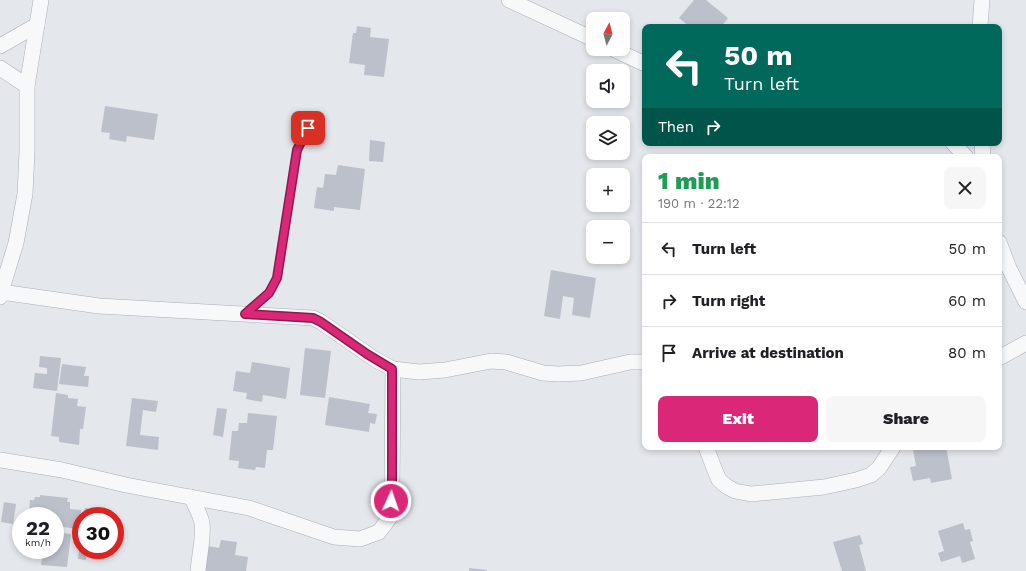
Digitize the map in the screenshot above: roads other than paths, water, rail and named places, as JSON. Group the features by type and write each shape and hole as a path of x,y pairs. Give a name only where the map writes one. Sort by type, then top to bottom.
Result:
{"street":[{"path":"41,0 27,86 27,152 25,194 16,243 0,294 99,306 313,318 392,369 419,372 445,370 491,362 506,362 543,373 558,374 581,372 630,362 642,362"},
{"path":"509,0 586,36"},
{"path":"980,24 982,0"},
{"path":"0,46 37,25"},
{"path":"628,56 642,63"},
{"path":"0,68 27,86"},
{"path":"956,146 963,154"},
{"path":"1002,250 1009,268 1026,302"},
{"path":"1002,356 1026,342"},
{"path":"0,460 62,470 126,485 249,508 334,536 360,538 379,532 390,517 392,485 392,369"},
{"path":"707,450 720,480 726,486 735,491 751,494 824,487 856,480 871,475 879,468 891,450"},
{"path":"191,497 202,524 198,571"}],"lane":[{"path":"245,314 269,293 277,278 297,150 308,128"}]}
